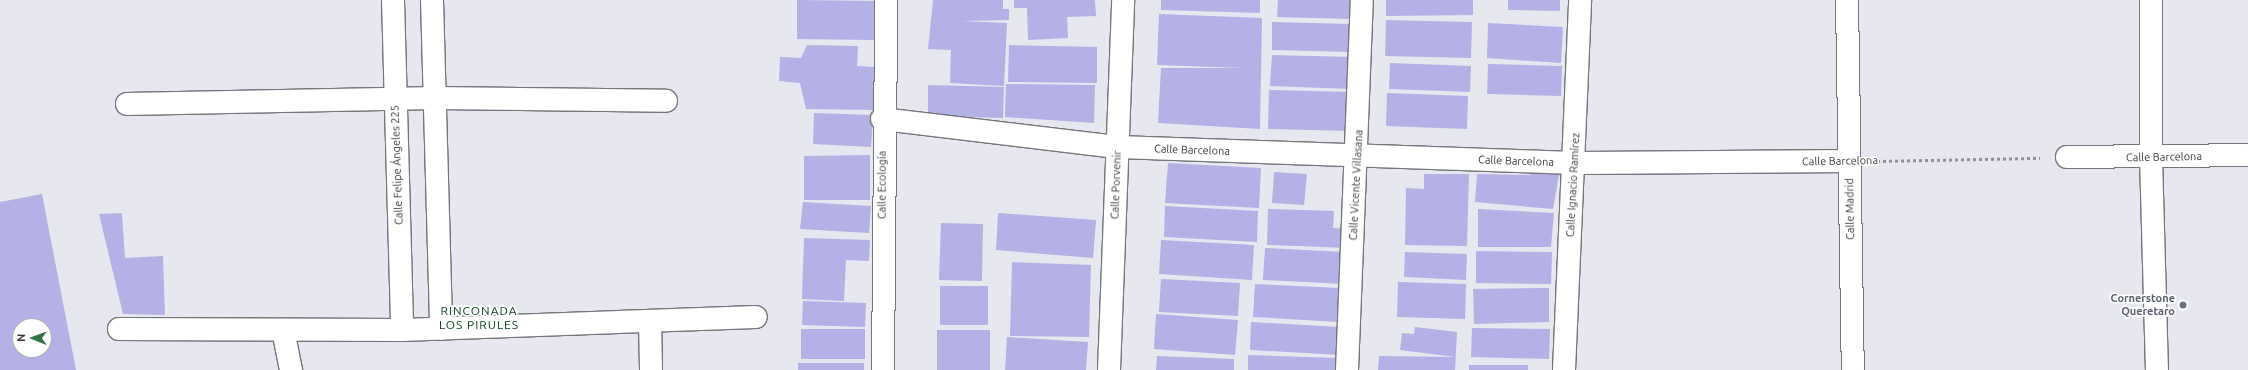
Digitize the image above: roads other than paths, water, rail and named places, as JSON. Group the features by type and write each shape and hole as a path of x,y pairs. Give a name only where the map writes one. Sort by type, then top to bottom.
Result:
{"street":[{"name":"Calle Felipe Ángeles 225","path":"393,0 402,330"},
{"path":"432,0 442,329"},
{"name":"Calle Ecología","path":"883,370 882,119 886,0"},
{"name":"Calle Porvenir","path":"1109,370 1123,0"},
{"name":"Calle Vicente Villasana","path":"1347,370 1358,157 1362,0"},
{"name":"Calle Ignacio Ramírez","path":"1564,370 1575,163 1580,0"},
{"name":"Calle Madrid","path":"1848,0 1853,370"},
{"path":"2151,0 2151,157 2157,370"},
{"path":"127,104 435,98 666,101"},
{"name":"Calle Barcelona","path":"882,119 1118,147 1358,157 1575,163 1849,161"},
{"name":"Calle Barcelona","path":"2067,157 2248,155"},
{"path":"119,329 402,330 756,317"},
{"path":"650,321 651,370"},
{"path":"283,330 291,370"}],"place":[{"name":"Cornerstone Queretaro","path":"2183,305"}],"district":[{"name":"RINCONADA LOS PIRULES","path":"479,318"}]}
